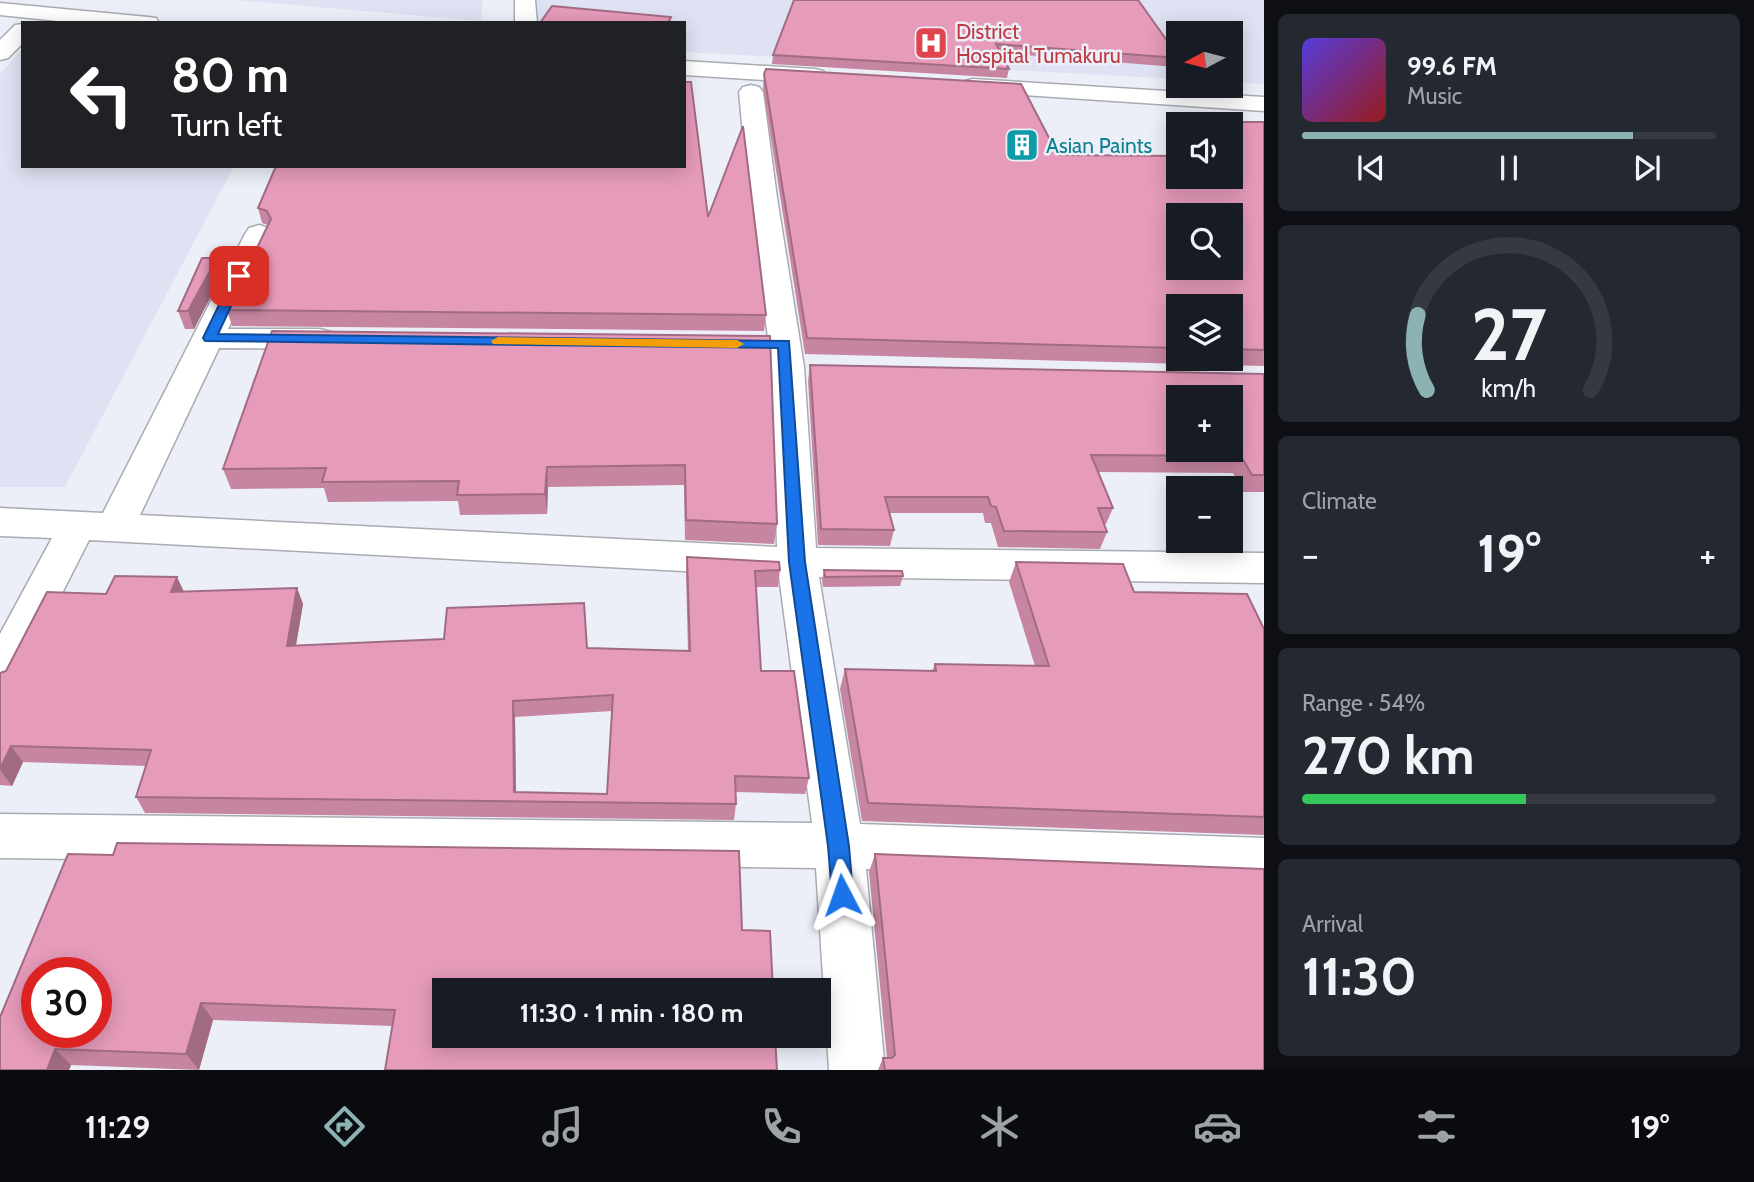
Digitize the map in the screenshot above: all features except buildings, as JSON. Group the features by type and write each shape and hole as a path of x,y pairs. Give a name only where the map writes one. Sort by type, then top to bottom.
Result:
{"street":[{"path":"6,0 0,8 32,21"},
{"path":"525,0 526,21"},
{"path":"0,18 26,21"},
{"path":"0,53 21,34"},
{"path":"686,68 836,77"},
{"path":"947,84 1264,104"},
{"path":"686,87 819,97"},
{"path":"751,92 786,356 797,562 839,846 857,1070"},
{"path":"969,108 1105,117"},
{"path":"0,674 96,526 209,338 259,234"},
{"path":"209,338 346,339"},
{"path":"0,522 797,562 1264,568"},
{"path":"0,836 839,846 1264,861"}],"shaded area":[{"path":"235,0 483,0 481,21"},
{"name":"District Hospital Tumakuru","path":"537,0 1264,0 1264,84 1243,83 1243,21 1166,21 1166,78 686,52 686,21 537,21"},
{"path":"21,51 21,168 233,168 65,487 0,487 0,74"}],"slow traffic":[{"path":"498,341 737,344"}],"place":[{"name":"District Hospital Tumakuru","path":"931,43"},
{"name":"Asian Paints","path":"1022,145"}],"route":[{"path":"239,276 209,338 785,344 797,562 839,846 842,895"}]}
